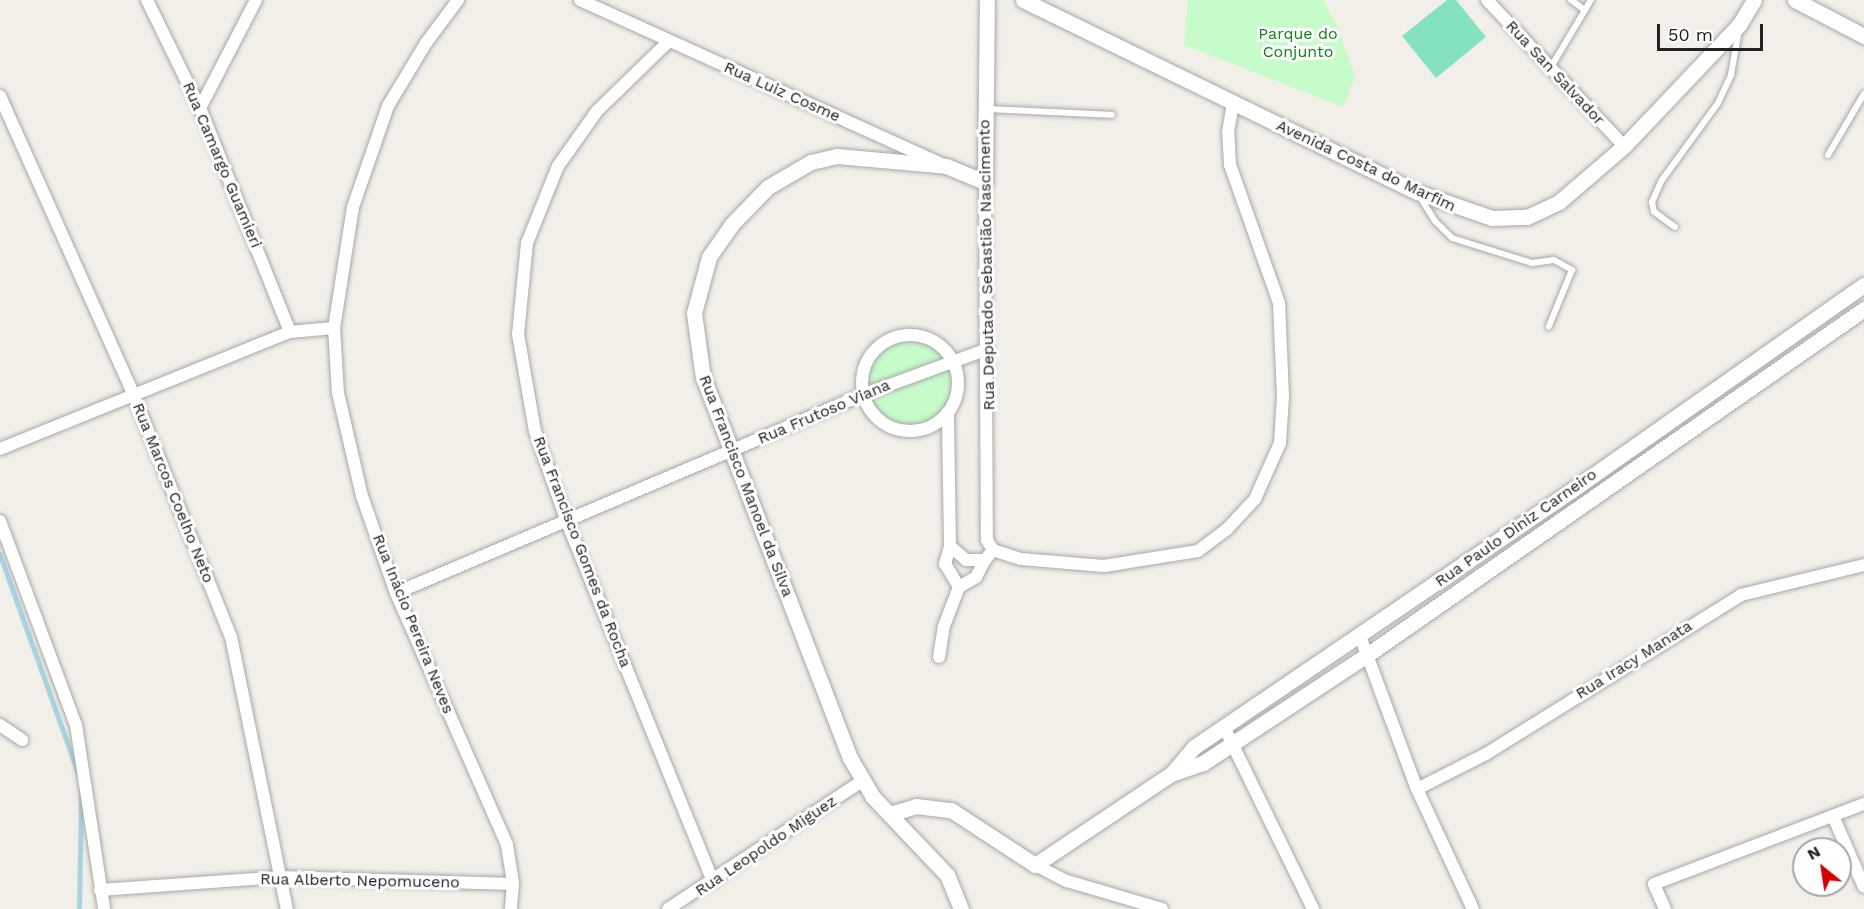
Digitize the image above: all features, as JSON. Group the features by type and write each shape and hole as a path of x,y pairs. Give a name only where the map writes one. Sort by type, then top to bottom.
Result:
{"street":[{"name":"Rua Camargo Guamieri","path":"147,0 200,108 290,332"},
{"path":"200,108 256,0"},
{"name":"Rua Inácio Pereira Neves","path":"458,0 426,43 388,106 353,207 334,328 338,393 356,473 396,593 507,845 513,884 511,909"},
{"name":"Rua Luiz Cosme","path":"580,0 985,182"},
{"name":"Rua Deputado Sebastião Nascimento","path":"987,0 985,182 988,349 987,540 989,555"},
{"name":"Avenida Costa do Marfim","path":"1023,0 1417,192 1492,218 1527,217 1559,202 1624,146 1739,25 1754,0"},
{"name":"Rua San Salvador","path":"1487,0 1624,146"},
{"path":"1795,0 1864,36"},
{"name":"Rua Francisco Gomes da Rocha","path":"669,41 597,111 558,166 527,243 518,334 535,431 567,522 713,882"},
{"name":"Rua Marcos Coelho Neto","path":"0,96 134,396 231,637 287,909"},
{"path":"950,546 966,560 989,555 1104,566 1198,551 1235,521 1255,500 1268,476 1280,443 1282,336 1276,293 1230,165 1227,132 1233,104"},
{"name":"Rua Francisco Manoel da Silva","path":"946,166 837,156 811,162 768,187 731,225 710,258 694,313 703,378 850,758 862,781 947,875 961,909"},
{"name":"Rua Paulo Diniz Carneiro","path":"1171,774 1194,747 1572,490 1864,285"},
{"name":"Rua Paulo Diniz Carneiro","path":"1035,865 1171,774 1203,762 1367,655 1864,309"},
{"path":"0,449 290,332 334,328"},
{"path":"948,412 931,426 909,432 887,426 870,412 862,395 862,370 873,351 891,338 923,336 941,346 953,359 958,377 948,412 950,546 945,564 959,587"},
{"name":"Rua Frutoso Viana","path":"396,593 862,395 953,359 988,349"},
{"path":"1572,490 1582,507"},
{"path":"0,521 76,725 91,801 104,909"},
{"path":"939,657 944,626 959,587 976,577 989,555"},
{"name":"Rua Iracy Manata","path":"1417,789 1486,754 1741,595 1864,565"},
{"path":"1360,636 1417,789 1473,909"},
{"path":"0,725 22,740"},
{"path":"1224,727 1313,909"},
{"name":"Rua Leopoldo Miguez","path":"668,909 713,882 862,781"},
{"path":"1665,909 1654,884 1864,804"},
{"path":"890,814 916,806 951,810 1035,865 1067,881 1162,909"},
{"path":"1833,816 1864,887"},
{"name":"Rua Alberto Nepomuceno","path":"100,890 280,877 513,884"}],"lane":[{"path":"1571,0 1585,10"},
{"path":"1550,68 1591,0"},
{"path":"1675,227 1654,212 1652,202 1662,180 1718,103 1731,75 1739,25"},
{"path":"1828,155 1864,94"},
{"path":"986,109 1112,115"},
{"path":"1417,192 1435,221 1452,238 1532,263 1554,260 1572,270 1549,326"}],"green space":[{"name":"Parque do Conjunto","path":"1188,0 1323,0 1338,28 1355,77 1343,107 1184,45"},
{"path":"1447,0 1456,0 1486,37 1436,78 1402,36"},
{"path":"910,335 928,338 944,349 955,365 958,383 955,401 944,417 928,428 910,431 892,428 876,417 865,401 862,383 865,365 876,349 892,338"}],"waterway":[{"path":"0,554 78,772"},
{"path":"79,909 81,789"}]}
